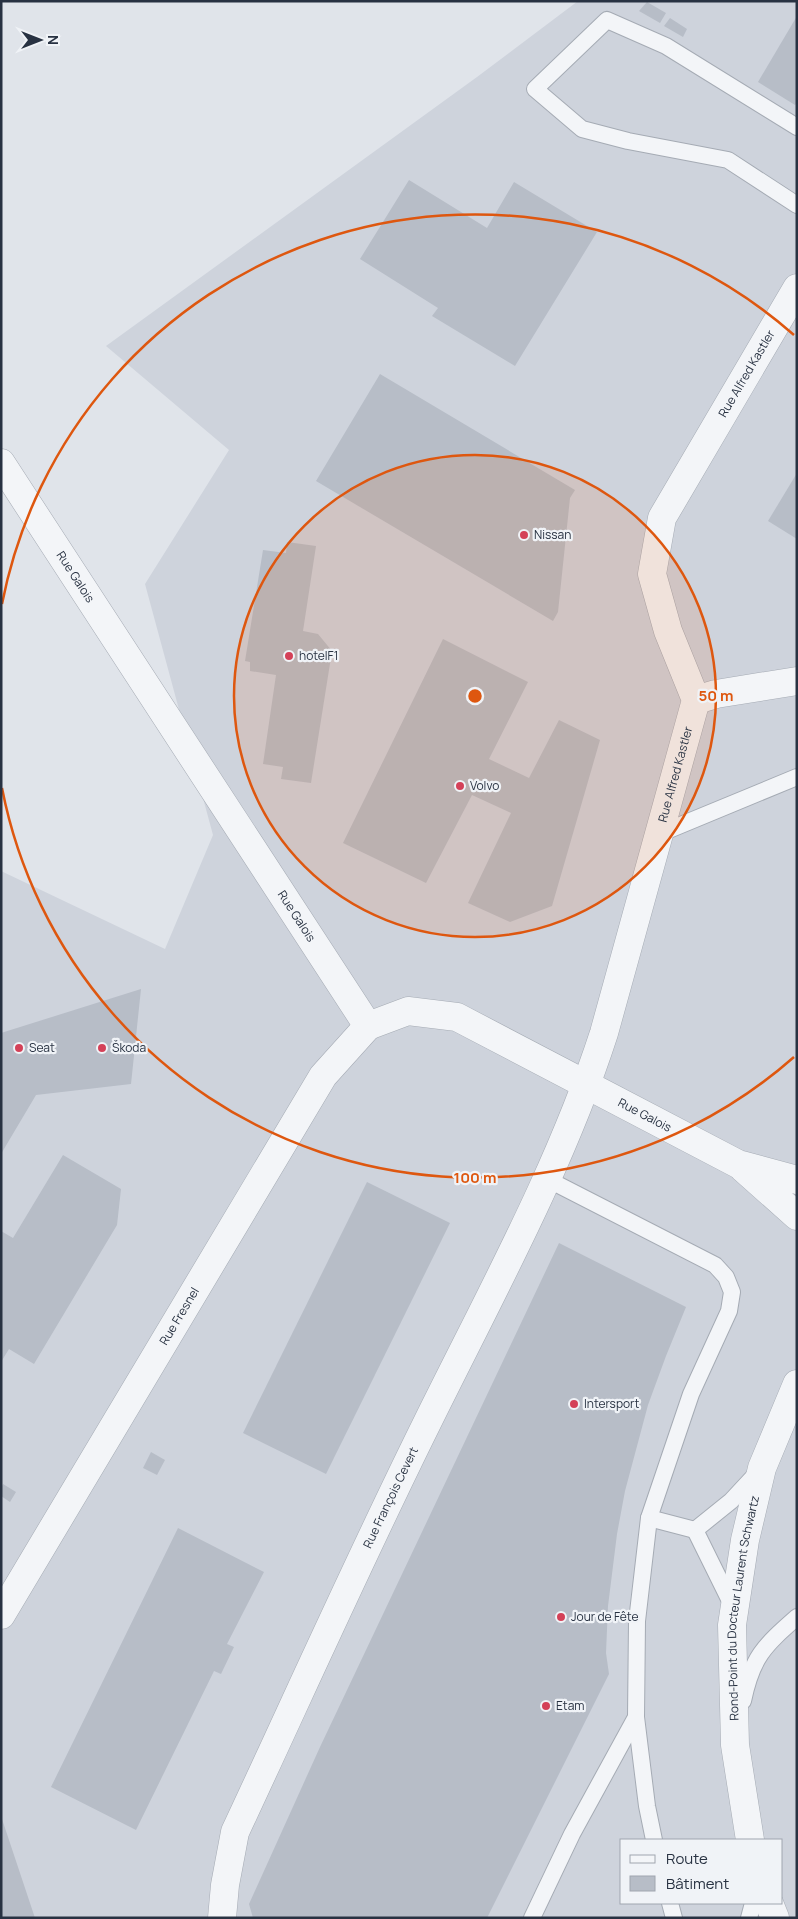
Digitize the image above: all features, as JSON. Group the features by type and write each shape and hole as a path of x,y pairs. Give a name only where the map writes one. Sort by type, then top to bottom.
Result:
{"street":[{"name":"Rue Alfred Kastler","path":"587,1086 604,1033 696,700 668,630 652,574 662,518 797,288"},
{"name":"Rue Galois","path":"1,463 368,1026 408,1011 457,1017 738,1164 797,1180"},
{"path":"696,700 716,694 797,681"},
{"name":"Rue Fresnel","path":"1,1614 323,1076 368,1026"},
{"name":"Rue François Cevert","path":"222,1918 225,1886 235,1832 396,1486 547,1179 587,1086"},
{"name":"Rue Galois","path":"738,1164 797,1216"},
{"name":"Rond-Point du Docteur Laurent Schwartz","path":"750,1839 735,1745 732,1625 745,1540 762,1468 797,1384"},
{"path":"769,1904 776,1918"}],"lane":[{"path":"797,127 666,46 607,20 535,90 582,129 628,141 728,160 797,205"},
{"path":"659,834 797,777"},
{"path":"547,1179 715,1265 726,1277 732,1292 729,1311 691,1394 650,1518 637,1621 636,1717 647,1806 654,1839"},
{"path":"695,1530 731,1501 762,1468"},
{"path":"650,1518 695,1530 734,1610"},
{"path":"735,1745 748,1676 769,1642 797,1617"},
{"path":"532,1918 572,1834 636,1717"},
{"path":"670,1904 674,1918"},
{"path":"749,1918 753,1904"}],"shaded area":[{"path":"578,1 797,1 797,1918 1,1918 1,871 165,949 213,835 145,584 229,450 106,346 477,77"}],"building":[{"path":"647,2 666,13 660,23 639,11"},
{"path":"797,16 797,103 795,105 758,82"},
{"path":"670,18 687,29 683,37 664,26"},
{"path":"409,180 487,228 514,182 597,232 515,366 432,316 438,308 360,259"},
{"path":"380,374 575,490 570,498 558,612 553,621 316,481"},
{"path":"797,473 797,539 768,521"},
{"name":"hotelF1","path":"287,542 316,546 303,631 318,634 332,651 311,783 281,779 283,767 263,764 276,675 250,671 250,662 245,661 263,550 286,553"},
{"name":"Volvo","path":"443,639 528,682 489,759 529,778 559,720 600,740 552,906 510,922 468,903 511,813 472,795 426,883 343,843"},
{"path":"141,989 131,1084 36,1095 1,1154 1,1033"},
{"path":"63,1155 121,1189 117,1225 34,1364 9,1349 1,1362 1,1231 13,1238"},
{"path":"367,1182 450,1223 326,1474 243,1433"},
{"path":"559,1243 686,1307 648,1405 625,1491 617,1534 608,1606 606,1653 609,1674 487,1918 253,1918 249,1904 320,1747"},
{"path":"151,1452 165,1460 157,1475 143,1468"},
{"path":"3,1484 16,1492 10,1502 1,1496"},
{"path":"178,1528 264,1572 227,1644 234,1647 221,1674 214,1671 136,1830 51,1787"},
{"path":"2,1819 35,1918 1,1918"}],"place":[{"name":"Nissan","path":"524,535"},
{"name":"hotelF1","path":"289,656"},
{"name":"Volvo","path":"460,786"},
{"name":"Seat","path":"19,1048"},
{"name":"Škoda","path":"102,1048"},
{"name":"Intersport","path":"574,1404"},
{"name":"Jour de Fête","path":"561,1617"},
{"name":"Etam","path":"546,1706"}]}
